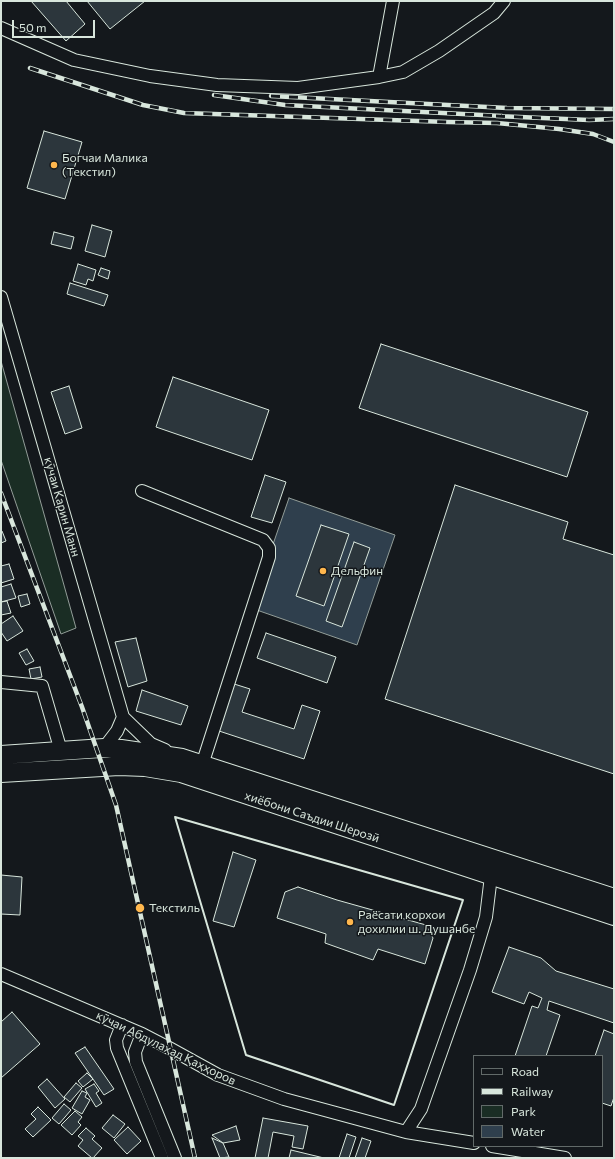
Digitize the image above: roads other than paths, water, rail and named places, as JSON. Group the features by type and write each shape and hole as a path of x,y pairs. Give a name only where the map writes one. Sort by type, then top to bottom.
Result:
{"highway":[{"name":"хиёбони Саъдии Шерозӣ","path":"1,755 104,748 182,758 614,898"},
{"name":"хиёбони Саъдии Шерозӣ","path":"1,773 119,766 144,767 181,773 614,916"}],"street":[{"path":"379,77 393,1"},
{"path":"1,28 74,60 150,76 217,85 298,88 379,77 403,72 494,14 504,1"},
{"name":"кӯчаи Карин Манн","path":"1,297 123,717 151,744 182,758"},
{"path":"142,491 263,540 269,548 269,557 202,765"},
{"path":"1,682 42,686 61,751"},
{"path":"104,748 117,731 123,717"},
{"path":"406,1132 421,1109 470,970 486,917 490,876"},
{"name":"кӯчаи Абдулаҳад Қаҳҳоров","path":"1,974 142,1034 218,1075 284,1099 406,1132 473,1143"},
{"path":"122,1025 116,1040 117,1048 162,1158"},
{"path":"142,1034 135,1052 136,1062 175,1158"},
{"path":"498,1147 565,1158"}],"water":[{"name":"Дельфин","path":"289,498 395,535 357,645 251,608"}],"railway":[{"path":"30,68 143,105 184,113 497,123 593,134 614,142"},
{"path":"214,95 285,105 502,116"},
{"path":"271,96 507,108 614,109"},
{"path":"496,116 589,120 614,119"},
{"path":"1,493 82,707 116,805 195,1158"}],"place":[{"name":"Богчаи Малика (Текстил)","path":"54,165"},
{"name":"Дельфин","path":"323,571"},
{"name":"Текстиль","path":"140,908"},
{"name":"Раёсати корхои дохилии ш. Душанбе","path":"350,922"}]}
